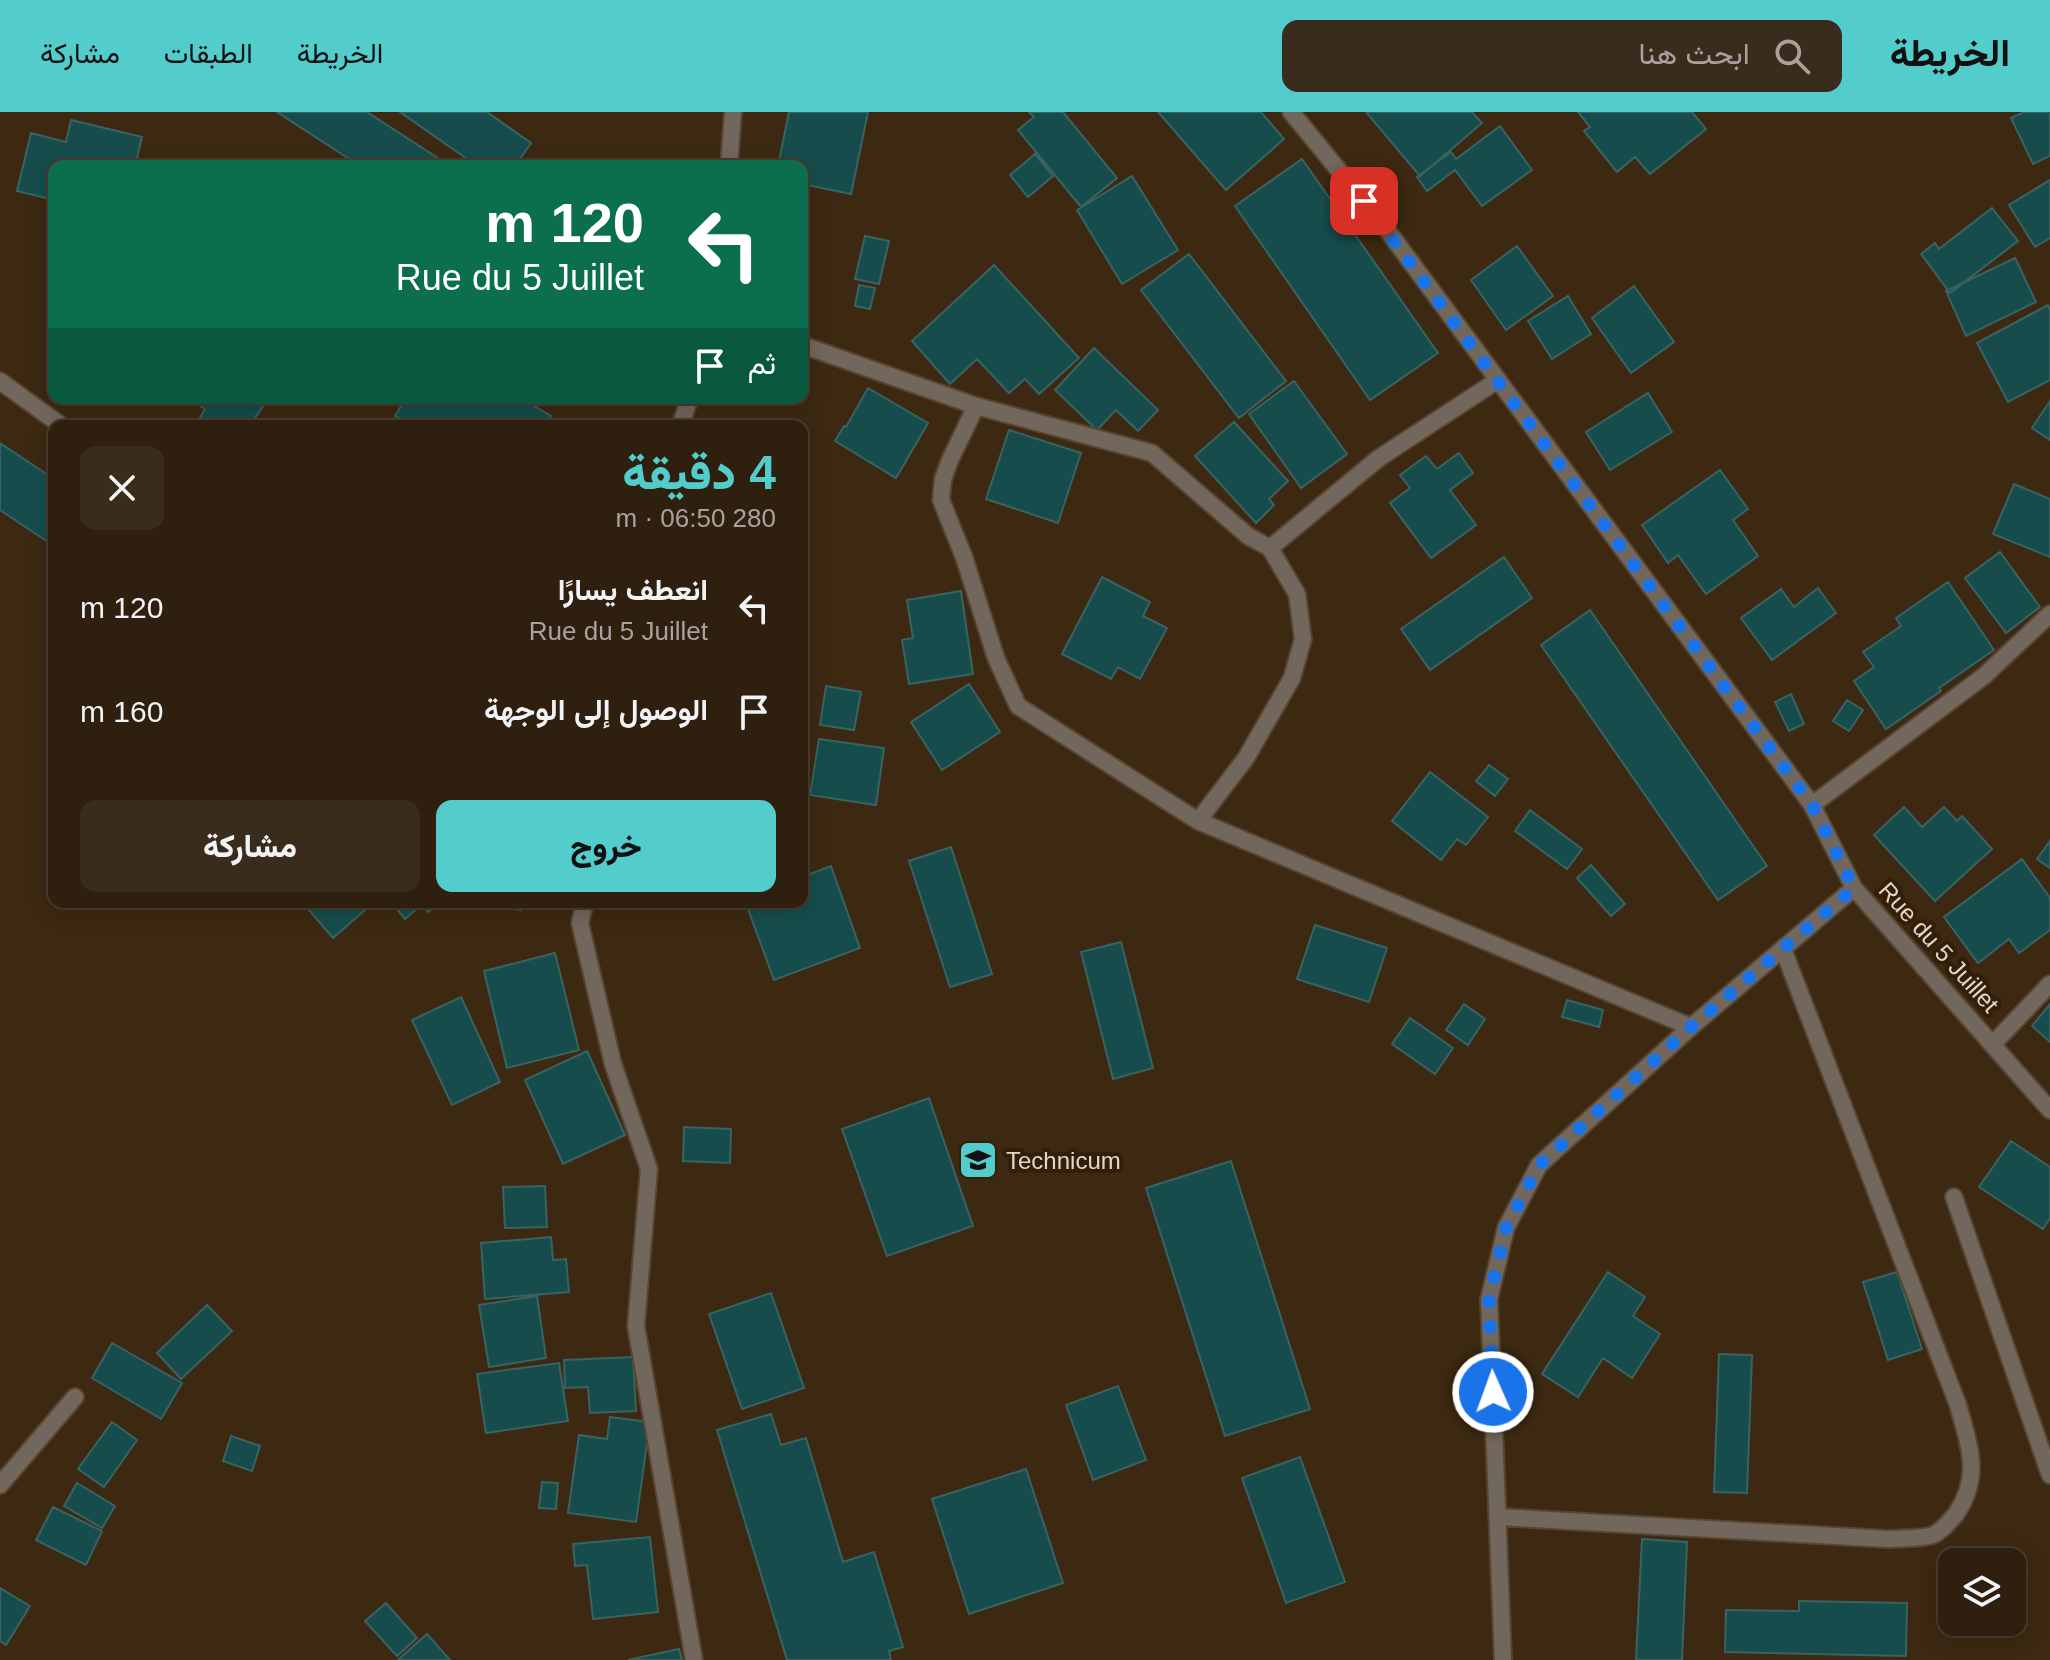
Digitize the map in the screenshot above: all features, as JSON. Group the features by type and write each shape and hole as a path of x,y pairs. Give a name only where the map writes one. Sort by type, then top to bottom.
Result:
{"street":[{"path":"729,160 733,112"},
{"name":"Rue du 5 Juillet","path":"1291,112 1382,223 1812,805 1854,888 2050,1110"},
{"path":"808,347 976,406 1152,453 1248,536 1270,548 1297,594 1303,639 1292,678 1246,758 1198,821"},
{"path":"1270,548 1379,458 1498,380"},
{"path":"0,381 54,420"},
{"path":"976,406 950,460 943,479 941,500 964,557 996,658 1018,706 1198,821 1691,1027"},
{"path":"1812,805 1984,676 2050,614"},
{"path":"1503,1660 1489,1299 1506,1228 1539,1165 1691,1027 1854,888"},
{"path":"584,908 580,923 613,1064 649,1169 636,1326 694,1660"},
{"path":"1499,1517 1888,1539 1934,1534 1953,1517 1967,1497 1972,1475 1971,1452 1958,1405 1783,949"},
{"path":"1993,1044 2050,984"},
{"path":"1954,1197 2050,1475"},
{"path":"0,1485 75,1397"}],"building":[{"path":"277,112 367,112 441,160 351,160"},
{"path":"400,112 487,112 531,143 519,160 468,160"},
{"path":"789,112 868,112 851,194 808,185 808,160 779,160"},
{"path":"1029,112 1063,112 1117,178 1081,207 1018,130 1034,117"},
{"path":"1158,112 1261,112 1284,139 1226,190"},
{"path":"1366,112 1472,112 1482,123 1420,176"},
{"path":"1578,112 1692,112 1706,129 1650,174 1635,157 1617,172 1584,131 1590,127"},
{"path":"2024,112 2050,112 2050,156 2033,164 2011,118"},
{"path":"71,120 142,137 136,160 48,160 48,199 17,191 31,133 66,142"},
{"path":"1500,126 1532,170 1482,206 1455,170 1427,191 1417,177 1451,152 1456,159"},
{"path":"1035,154 1053,176 1028,197 1010,175"},
{"path":"1302,159 1438,353 1370,400 1235,206"},
{"path":"1132,176 1178,250 1122,284 1077,210"},
{"path":"2050,180 2050,238 2035,247 2009,205"},
{"path":"1992,208 2018,241 1950,293 1921,254 1935,243 1939,249"},
{"path":"865,236 889,241 879,284 855,279"},
{"path":"1517,246 1553,296 1506,330 1471,280"},
{"path":"1189,254 1286,381 1239,418 1141,290"},
{"path":"2015,258 2036,302 1966,336 1946,291"},
{"path":"994,265 1079,358 1039,394 1025,379 1009,393 977,359 950,384 912,341"},
{"path":"859,285 875,288 870,309 855,306"},
{"path":"1634,286 1674,342 1631,373 1592,318"},
{"path":"1568,296 1591,334 1552,359 1528,321"},
{"path":"2048,305 2050,380 2008,402 1977,343"},
{"path":"1094,348 1158,410 1138,431 1116,410 1097,430 1055,390"},
{"path":"1294,381 1347,454 1301,488 1249,414"},
{"path":"868,388 928,423 896,478 835,441"},
{"path":"1648,393 1672,432 1610,470 1586,432"},
{"path":"2050,401 2050,440 2032,428"},
{"path":"198,404 264,404 254,420 199,420 205,409"},
{"path":"402,404 531,404 551,416 549,420 402,420 395,416"},
{"path":"1234,422 1288,481 1269,499 1274,505 1256,523 1195,456"},
{"path":"1009,430 1081,453 1058,523 986,499"},
{"path":"0,443 48,475 48,542 0,510"},
{"path":"1459,453 1473,473 1450,490 1476,525 1431,558 1390,503 1410,488 1400,475 1426,456 1437,469"},
{"path":"1720,470 1748,509 1733,520 1758,556 1706,594 1678,555 1668,563 1642,525"},
{"path":"2014,484 2050,499 2050,557 1993,534"},
{"path":"2000,552 2040,607 2006,633 1965,578"},
{"path":"1504,557 1532,598 1430,670 1401,629"},
{"path":"1102,577 1150,602 1143,616 1167,628 1140,679 1118,667 1111,679 1062,654"},
{"path":"1948,582 1994,650 1886,729 1854,681 1874,667 1863,652 1901,626 1896,618"},
{"path":"1818,588 1836,613 1772,660 1741,618 1781,589 1794,607"},
{"path":"961,591 973,674 909,684 902,640 913,638 907,600"},
{"path":"1590,610 1767,866 1718,900 1541,645"},
{"path":"969,684 1000,732 942,770 911,722"},
{"path":"826,686 861,692 854,730 820,725"},
{"path":"1791,694 1804,724 1789,731 1775,702"},
{"path":"1847,700 1863,710 1849,731 1833,721"},
{"path":"819,739 884,748 876,805 810,795"},
{"path":"1489,765 1508,779 1495,796 1476,781"},
{"path":"1430,772 1488,817 1466,845 1457,839 1441,860 1392,821"},
{"path":"1904,807 1922,827 1944,807 1957,821 1962,816 1992,849 1935,901 1874,835"},
{"path":"1530,810 1582,849 1567,869 1515,831"},
{"path":"2050,841 2050,868 2037,859"},
{"path":"951,847 992,974 950,987 909,861"},
{"path":"2022,859 2050,898 2050,930 2019,953 2009,939 1978,963 1944,917"},
{"path":"1591,865 1625,904 1611,916 1577,878"},
{"path":"831,866 860,948 774,980 748,909 808,908 808,875"},
{"path":"307,908 367,908 333,938"},
{"path":"396,908 417,908 405,919"},
{"path":"1315,925 1387,948 1369,1002 1297,979"},
{"path":"1121,942 1153,1068 1113,1079 1081,952"},
{"path":"555,953 579,1050 507,1068 484,971"},
{"path":"461,997 500,1082 452,1105 412,1020"},
{"path":"1567,1000 1603,1010 1599,1027 1562,1017"},
{"path":"1464,1004 1485,1019 1468,1045 1446,1030"},
{"path":"2050,1004 2050,1042 2032,1026"},
{"path":"1410,1018 1453,1048 1435,1074 1392,1044"},
{"path":"587,1051 625,1135 563,1164 525,1080"},
{"path":"929,1098 973,1226 887,1256 842,1129"},
{"path":"684,1127 731,1129 730,1163 683,1161"},
{"path":"2011,1141 2050,1167 2050,1218 2043,1229 1979,1187"},
{"path":"1231,1161 1310,1409 1225,1436 1146,1188"},
{"path":"545,1186 547,1227 505,1228 503,1187"},
{"path":"551,1237 553,1260 566,1259 569,1292 485,1299 481,1243"},
{"path":"1608,1272 1645,1297 1633,1316 1660,1334 1632,1378 1603,1358 1578,1397 1542,1374"},
{"path":"1897,1272 1922,1349 1888,1360 1863,1282"},
{"path":"771,1293 804,1388 742,1409 709,1314"},
{"path":"537,1296 546,1358 489,1367 479,1305"},
{"path":"207,1305 232,1331 181,1379 157,1353"},
{"path":"112,1343 182,1383 161,1419 92,1378"},
{"path":"1719,1354 1752,1355 1747,1493 1714,1492"},
{"path":"633,1357 636,1411 590,1413 588,1387 565,1388 564,1360"},
{"path":"559,1363 568,1421 486,1433 477,1374"},
{"path":"1118,1386 1146,1460 1093,1480 1066,1405"},
{"path":"771,1414 781,1445 806,1438 843,1562 874,1552 903,1647 889,1651 891,1660 787,1660 717,1430"},
{"path":"610,1417 650,1422 636,1522 568,1513 579,1435 607,1439"},
{"path":"112,1422 137,1440 104,1487 78,1469"},
{"path":"231,1436 260,1446 252,1471 223,1461"},
{"path":"1300,1457 1345,1582 1286,1603 1242,1478"},
{"path":"1026,1469 1063,1583 969,1614 932,1499"},
{"path":"542,1482 558,1483 556,1509 539,1508"},
{"path":"77,1483 115,1506 102,1528 64,1506"},
{"path":"53,1507 102,1531 86,1565 36,1540"},
{"path":"650,1537 658,1612 593,1619 587,1565 575,1566 573,1544"},
{"path":"1642,1539 1687,1542 1682,1660 1636,1660"},
{"path":"0,1588 30,1606 6,1645 0,1641"},
{"path":"1799,1601 1907,1603 1906,1656 1725,1652 1726,1610 1799,1611"},
{"path":"386,1603 417,1638 397,1656 365,1621"},
{"path":"427,1634 450,1660 398,1660"},
{"path":"679,1649 682,1660 628,1660"}],"place":[{"name":"Technicum","path":"978,1160"}],"route":[{"path":"1364,201 1812,805 1854,888 1691,1027 1539,1165 1506,1228 1489,1299 1493,1392"}]}
